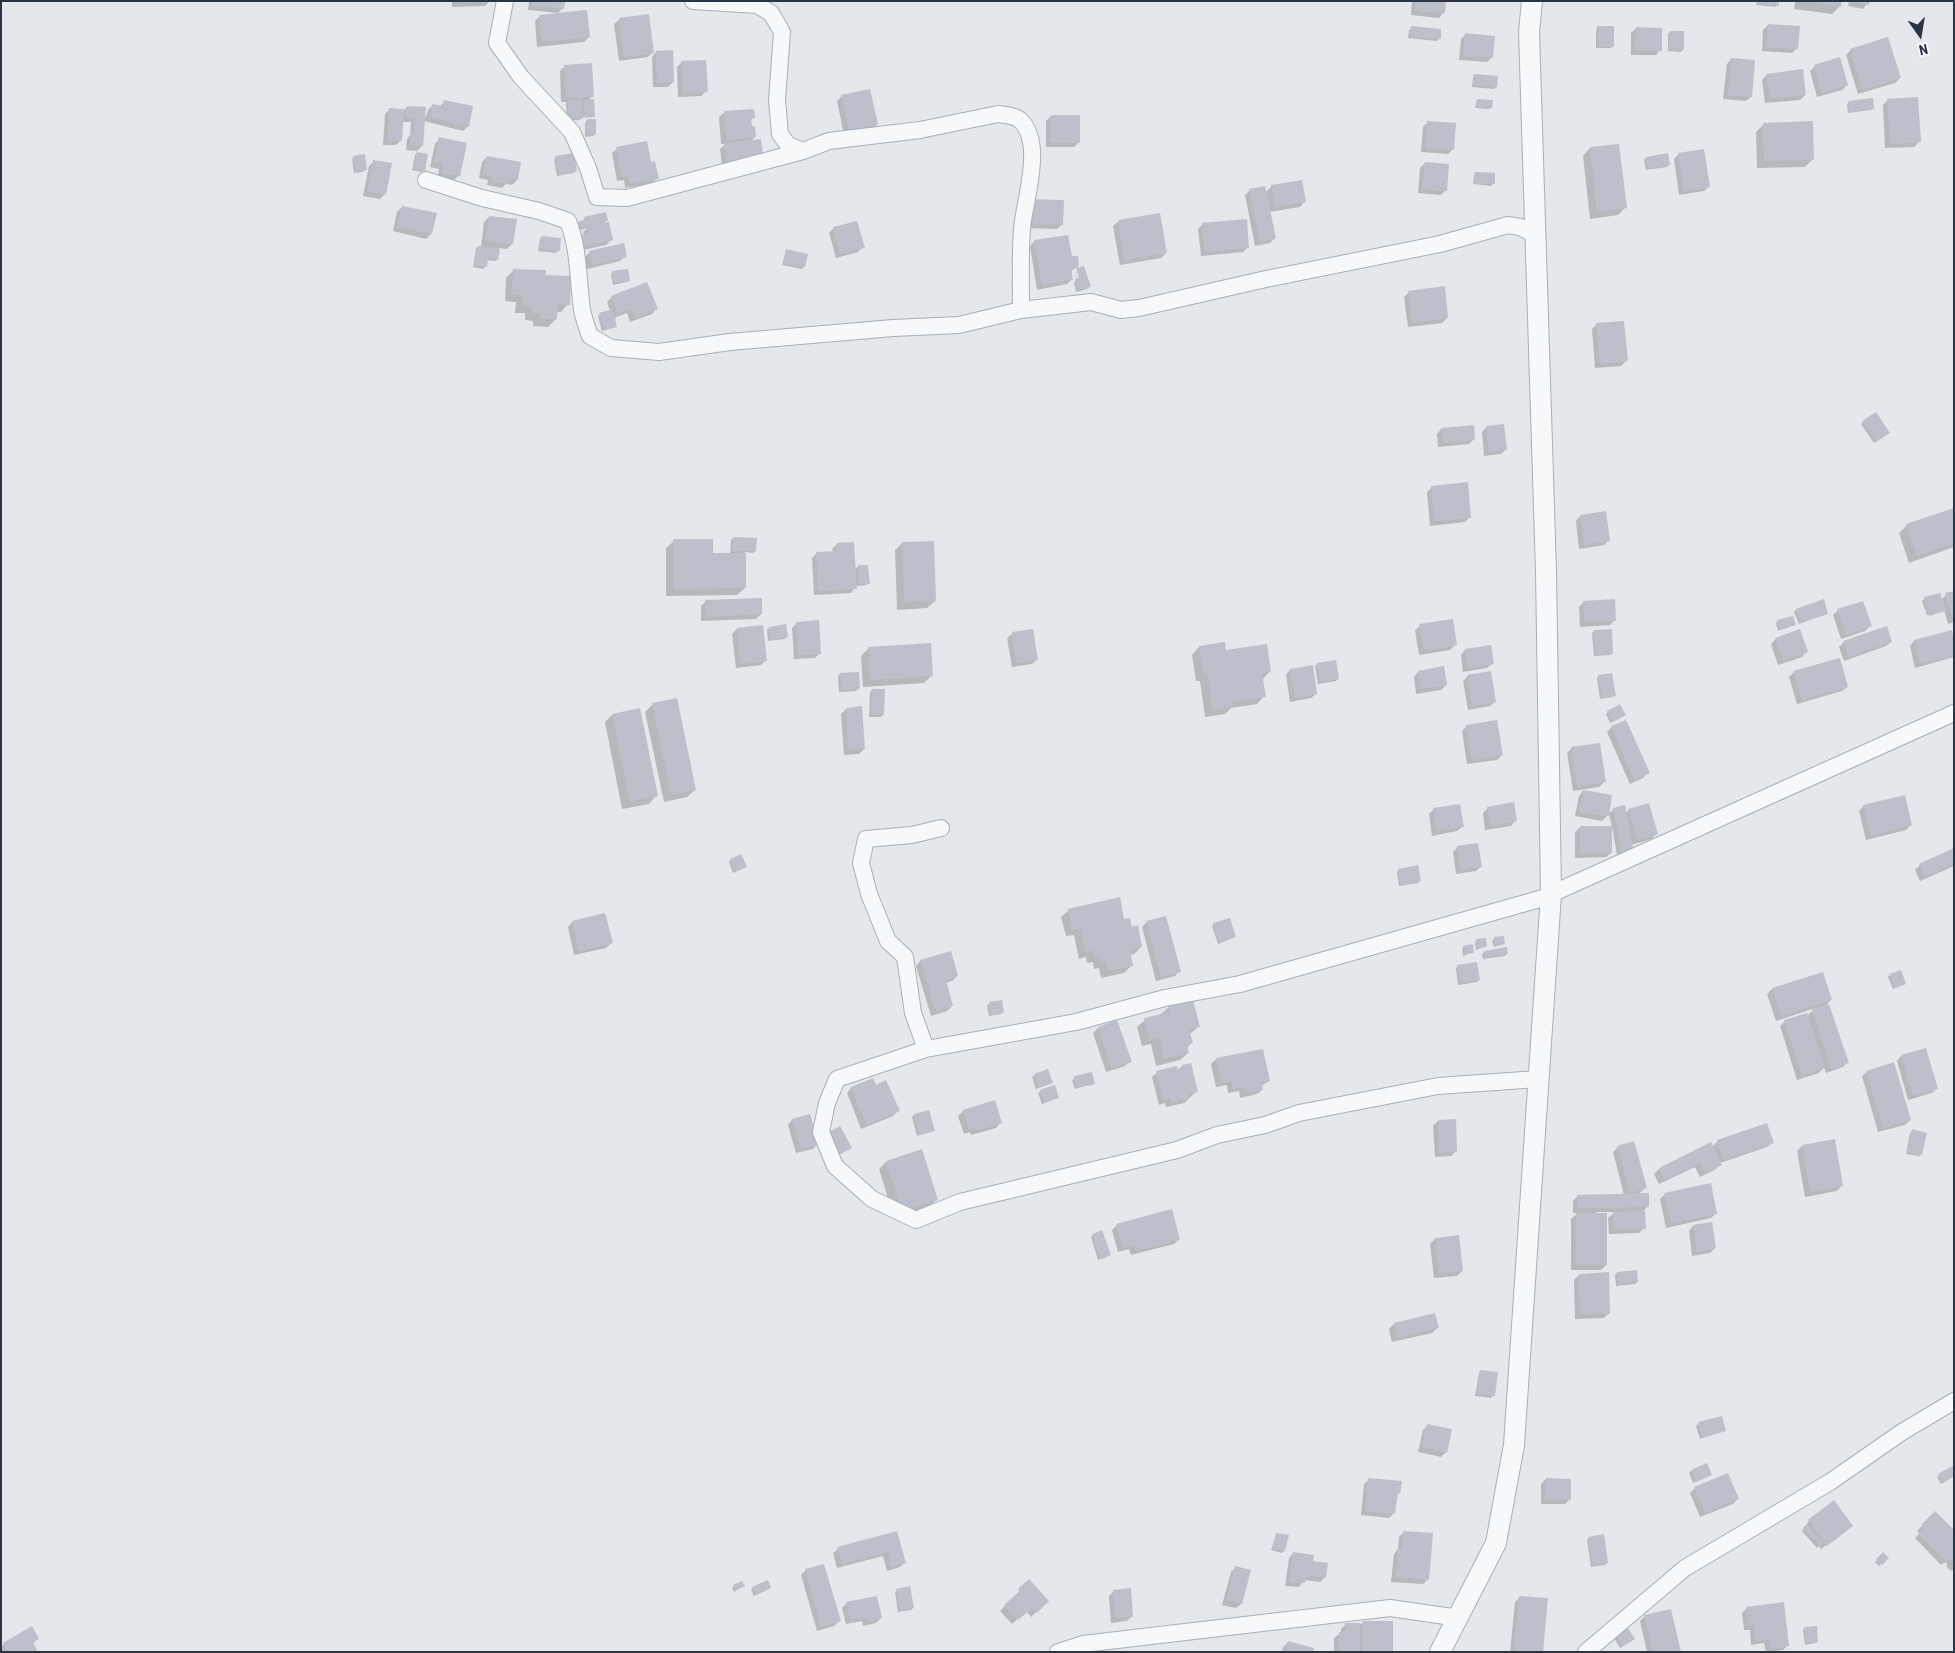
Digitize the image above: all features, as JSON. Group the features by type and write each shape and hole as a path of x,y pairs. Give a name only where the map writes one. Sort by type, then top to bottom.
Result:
{"street":[{"path":"505,1 497,43 521,77 572,132 588,168 597,197 627,198 803,151 830,141 920,130 998,114 1009,115 1020,120 1028,133 1033,162 1022,229 1021,310"},
{"path":"693,1 757,5 771,13 782,32 777,100 780,134 788,145 803,151"},
{"path":"1440,1652 1496,1543 1514,1445 1551,895 1546,571 1529,32 1532,1"},
{"path":"426,180 482,198 539,211 568,221 579,270 582,311 590,336 611,348 659,352 740,341 893,328 959,325 1021,310 1091,302 1121,310 1139,308 1266,279 1440,244 1508,225 1520,227 1536,235"},
{"path":"1538,1079 1438,1086 1299,1113 1265,1125 1217,1134 1177,1150 960,1202 916,1220 872,1199 834,1166 822,1132 827,1103 837,1079 926,1049 1076,1022 1165,998 1240,984 1551,895 1954,713"},
{"path":"926,1049 913,1013 905,957 888,941 869,894 861,863 866,840 912,835 941,828"},
{"path":"1586,1652 1685,1568 1830,1482 1902,1432 1954,1401"},
{"path":"1058,1652 1083,1644 1390,1608 1458,1618"}],"building":[{"path":"533,1 565,1 564,9 532,6"},
{"path":"1416,1 1446,1 1445,13 1415,11"},
{"path":"1758,1 1779,1 1779,6 1758,4"},
{"path":"1807,1 1842,1 1841,7"},
{"path":"1855,1 1870,1 1869,5"},
{"path":"587,10 590,37 542,42 539,15"},
{"path":"649,14 654,53 624,57 619,18"},
{"path":"1768,24 1800,26 1798,49 1766,47"},
{"path":"1411,26 1441,29 1441,39 1410,37"},
{"path":"1597,26 1614,26 1614,47 1598,47"},
{"path":"1636,27 1662,28 1662,51 1635,50"},
{"path":"1670,31 1684,31 1684,50 1669,50"},
{"path":"1465,33 1495,36 1493,58 1463,56"},
{"path":"1888,37 1901,78 1862,90 1850,49"},
{"path":"673,50 674,82 657,83 656,51"},
{"path":"1840,57 1848,85 1822,93 1814,65"},
{"path":"1731,58 1755,60 1752,97 1728,95"},
{"path":"706,60 708,92 683,93 681,61"},
{"path":"592,63 594,97 566,98 564,65"},
{"path":"1803,69 1806,95 1770,99 1766,74"},
{"path":"1474,74 1498,76 1497,87 1473,85"},
{"path":"870,89 878,124 849,131 841,95"},
{"path":"1918,97 1921,142 1890,144 1887,99"},
{"path":"1873,98 1874,109 1849,112 1848,101"},
{"path":"594,99 595,117 585,118 584,100"},
{"path":"1477,99 1493,100 1492,108 1476,107"},
{"path":"444,100 473,106 469,127 429,117 432,104 443,106"},
{"path":"582,100 583,119 569,119 568,101"},
{"path":"407,106 426,107 423,146 410,145 411,132 414,133 415,118 406,117"},
{"path":"389,108 404,109 402,141 388,141"},
{"path":"754,109 755,118 751,119 752,126 755,126 756,137 726,140 724,111"},
{"path":"1051,115 1080,115 1080,143 1050,143"},
{"path":"596,119 596,135 587,135 586,120"},
{"path":"1427,121 1456,123 1454,150 1425,148"},
{"path":"1813,121 1814,160 1764,161 1763,123"},
{"path":"439,137 467,143 460,176 442,173 443,164 434,162"},
{"path":"761,139 763,156 726,161 724,143"},
{"path":"647,141 651,162 655,161 659,179 630,184 628,176 622,177 616,147"},
{"path":"1619,144 1627,208 1597,212 1590,147"},
{"path":"1704,149 1710,187 1684,191 1678,153"},
{"path":"417,152 428,154 425,171 413,168"},
{"path":"574,153 577,171 559,175 555,156"},
{"path":"1668,153 1670,165 1648,169 1646,157"},
{"path":"365,154 367,170 355,172 353,156"},
{"path":"487,156 521,162 518,180 509,179 508,184 492,181 493,176 483,174"},
{"path":"373,160 392,163 386,195 367,191"},
{"path":"1425,162 1449,164 1447,191 1422,189"},
{"path":"1475,172 1495,173 1495,184 1474,183"},
{"path":"1302,180 1306,202 1275,207 1271,185"},
{"path":"1265,186 1276,238 1260,242 1249,189"},
{"path":"1028,199 1064,200 1063,225 1028,224"},
{"path":"402,206 437,213 432,234 397,227"},
{"path":"606,212 608,221 587,225 587,227 578,229 577,222 585,220 584,217"},
{"path":"1160,213 1167,253 1124,261 1118,220"},
{"path":"489,216 517,219 513,244 485,241"},
{"path":"1247,219 1249,248 1205,252 1202,223"},
{"path":"857,221 865,248 840,254 833,227"},
{"path":"609,222 613,240 582,247 580,235 589,234 587,226"},
{"path":"1068,235 1072,256 1078,256 1079,266 1071,268 1073,280 1042,285 1034,240"},
{"path":"541,236 561,238 560,251 539,249"},
{"path":"624,243 627,257 592,265 589,251"},
{"path":"477,246 500,249 498,260 488,258 487,267 474,265"},
{"path":"786,249 808,254 805,267 783,263"},
{"path":"1084,266 1091,287 1078,290 1075,279 1079,278 1076,268"},
{"path":"513,269 546,270 546,275 571,276 570,305 558,304 557,319 540,319 540,314 532,313 532,306 523,305 523,295 512,294"},
{"path":"628,269 630,281 614,283 612,271"},
{"path":"647,282 658,309 635,318 631,309 618,314 611,296"},
{"path":"1445,286 1448,318 1412,323 1408,291"},
{"path":"613,309 617,327 604,330 599,313"},
{"path":"1624,321 1628,361 1600,364 1596,323"},
{"path":"1876,412 1890,433 1876,442 1862,421"},
{"path":"1504,424 1507,450 1489,452 1486,426"},
{"path":"1474,425 1475,440 1443,443 1441,428"},
{"path":"1468,482 1471,518 1434,521 1431,486"},
{"path":"1954,508 1954,543 1917,556 1906,524"},
{"path":"1606,511 1610,541 1584,545 1580,515"},
{"path":"733,537 757,538 756,551 732,551"},
{"path":"673,539 713,539 713,553 746,553 746,588 673,589"},
{"path":"934,541 936,601 904,602 902,542"},
{"path":"854,542 857,589 818,591 816,552 837,551 837,543"},
{"path":"858,565 868,565 870,584 859,584"},
{"path":"1954,591 1954,620 1953,620 1945,593"},
{"path":"1940,593 1946,611 1929,616 1924,597"},
{"path":"762,598 762,614 706,617 705,600"},
{"path":"1615,599 1616,621 1585,622 1583,601"},
{"path":"1824,599 1828,614 1801,623 1796,609"},
{"path":"1863,601 1872,626 1846,635 1837,609"},
{"path":"1793,616 1796,625 1780,630 1777,620"},
{"path":"1453,619 1457,645 1424,651 1419,624"},
{"path":"819,620 821,654 798,655 796,622"},
{"path":"786,624 788,637 770,640 769,627"},
{"path":"763,625 767,661 740,664 737,628"},
{"path":"1887,626 1892,642 1848,657 1843,641"},
{"path":"1033,629 1038,660 1016,663 1012,632"},
{"path":"1612,629 1613,654 1596,655 1594,630"},
{"path":"1800,629 1808,652 1783,661 1775,638"},
{"path":"1952,630 1954,656 1920,664 1914,640"},
{"path":"1225,642 1226,650 1267,644 1271,672 1262,673 1266,697 1233,702 1234,707 1213,710 1207,674 1203,675 1199,646"},
{"path":"931,643 933,676 870,680 868,647"},
{"path":"1491,645 1494,664 1468,668 1465,649"},
{"path":"1840,658 1848,687 1802,700 1793,671"},
{"path":"1336,660 1339,679 1320,682 1317,663"},
{"path":"1313,665 1317,694 1295,698 1290,669"},
{"path":"1444,666 1447,685 1421,689 1418,671"},
{"path":"1491,671 1496,702 1472,706 1467,675"},
{"path":"859,672 860,689 841,690 840,673"},
{"path":"1612,673 1616,696 1602,698 1598,675"},
{"path":"872,689 885,689 884,715 871,715"},
{"path":"677,698 696,790 671,795 652,703"},
{"path":"1620,704 1626,715 1613,722 1607,711"},
{"path":"862,706 865,749 848,750 846,708"},
{"path":"640,708 658,796 630,802 612,714"},
{"path":"1497,720 1503,755 1472,760 1466,725"},
{"path":"1626,720 1650,773 1634,780 1611,726"},
{"path":"1600,743 1606,782 1577,787 1571,747"},
{"path":"1583,790 1612,795 1609,816 1579,812"},
{"path":"1905,795 1912,825 1871,836 1863,805"},
{"path":"1514,802 1517,821 1490,826 1487,807"},
{"path":"1649,803 1658,834 1637,840 1628,809"},
{"path":"1460,804 1464,827 1437,831 1433,808"},
{"path":"1625,805 1634,853 1622,856 1613,808"},
{"path":"1580,826 1612,826 1612,853 1580,854"},
{"path":"1478,843 1482,867 1461,870 1457,846"},
{"path":"1954,848 1954,864 1925,877 1919,864"},
{"path":"741,854 747,867 735,872 730,859"},
{"path":"1418,865 1421,881 1400,885 1398,869"},
{"path":"1120,897 1124,919 1130,918 1132,927 1138,925 1142,947 1130,950 1133,966 1108,971 1106,962 1101,962 1100,955 1094,956 1093,950 1086,952 1081,928 1073,930 1068,909"},
{"path":"605,913 613,943 579,951 572,921"},
{"path":"1166,916 1181,972 1161,977 1146,921"},
{"path":"1230,918 1236,937 1220,943 1213,923"},
{"path":"1504,936 1505,944 1495,946 1494,937"},
{"path":"1486,938 1487,947 1477,948 1476,939"},
{"path":"1473,944 1474,953 1465,954 1463,946"},
{"path":"1507,947 1508,954 1485,958 1484,951"},
{"path":"951,951 958,976 946,980 953,1006 936,1012 920,960"},
{"path":"1477,962 1480,980 1460,983 1457,965"},
{"path":"1901,970 1906,984 1895,988 1890,974"},
{"path":"1823,972 1832,1000 1781,1016 1772,988"},
{"path":"1002,1000 1004,1013 991,1015 989,1002"},
{"path":"1193,1000 1200,1027 1189,1029 1193,1043 1187,1045 1189,1053 1164,1059 1159,1037 1150,1040 1144,1018 1170,1012 1168,1006"},
{"path":"1829,1004 1849,1063 1831,1069 1812,1009"},
{"path":"1807,1013 1825,1068 1802,1076 1784,1020"},
{"path":"1117,1020 1132,1062 1111,1068 1098,1027"},
{"path":"1926,1048 1938,1089 1913,1096 1901,1055"},
{"path":"1263,1049 1270,1081 1262,1083 1263,1090 1245,1093 1243,1087 1233,1089 1231,1081 1221,1083 1216,1058"},
{"path":"1894,1062 1911,1120 1883,1128 1866,1071"},
{"path":"1191,1063 1198,1092 1189,1094 1190,1098 1171,1103 1170,1099 1163,1101 1156,1071 1177,1066 1178,1070 1182,1069 1182,1065"},
{"path":"1048,1069 1053,1083 1038,1088 1034,1074"},
{"path":"1092,1072 1095,1084 1077,1088 1074,1076"},
{"path":"873,1078 876,1085 886,1080 900,1111 866,1125 851,1087"},
{"path":"1055,1085 1059,1098 1044,1103 1040,1090"},
{"path":"995,1100 1002,1123 976,1131 975,1128 969,1130 963,1110"},
{"path":"929,1110 935,1131 919,1135 914,1114"},
{"path":"810,1114 819,1144 801,1149 792,1119"},
{"path":"1456,1119 1457,1152 1439,1153 1438,1120"},
{"path":"1767,1123 1774,1143 1723,1160 1717,1140"},
{"path":"840,1126 852,1148 839,1155 827,1133"},
{"path":"1912,1129 1927,1133 1922,1155 1907,1152"},
{"path":"1835,1139 1843,1186 1810,1192 1802,1145"},
{"path":"1634,1141 1647,1188 1630,1193 1617,1146"},
{"path":"1711,1142 1722,1165 1705,1173 1700,1163 1664,1180 1659,1168"},
{"path":"922,1149 938,1200 902,1211 886,1161"},
{"path":"1711,1183 1717,1214 1671,1223 1664,1193"},
{"path":"1649,1193 1649,1207 1577,1208 1577,1195"},
{"path":"1172,1209 1180,1240 1136,1251 1134,1245 1122,1248 1116,1224"},
{"path":"1645,1211 1646,1229 1613,1230 1613,1212"},
{"path":"1576,1213 1607,1213 1607,1265 1575,1265"},
{"path":"1712,1222 1716,1248 1697,1252 1693,1225"},
{"path":"1102,1230 1111,1255 1100,1258 1092,1234"},
{"path":"1459,1235 1463,1271 1439,1274 1435,1238"},
{"path":"1637,1270 1638,1282 1618,1284 1617,1272"},
{"path":"1609,1272 1610,1314 1580,1314 1579,1274"},
{"path":"1435,1313 1439,1328 1397,1338 1394,1323"},
{"path":"1480,1370 1498,1372 1495,1396 1477,1394"},
{"path":"1722,1416 1726,1431 1702,1438 1698,1422"},
{"path":"1427,1424 1452,1429 1447,1453 1422,1447"},
{"path":"1707,1463 1712,1475 1696,1482 1691,1470"},
{"path":"1954,1465 1954,1476 1943,1483 1938,1474"},
{"path":"1728,1473 1739,1499 1705,1513 1694,1487"},
{"path":"1368,1478 1402,1481 1395,1514 1365,1511"},
{"path":"1546,1478 1571,1479 1571,1500 1545,1499"},
{"path":"1834,1500 1853,1526 1827,1546 1808,1520"},
{"path":"1935,1511 1954,1530 1954,1564 1950,1558 1947,1562 1918,1533 1924,1528 1921,1525"},
{"path":"1807,1524 1824,1543 1820,1546 1803,1528"},
{"path":"897,1531 906,1563 891,1567 888,1552 842,1564 837,1547"},
{"path":"1403,1531 1433,1533 1429,1580 1396,1577 1398,1547 1402,1548"},
{"path":"1276,1533 1289,1535 1285,1551 1272,1548"},
{"path":"1604,1534 1608,1563 1593,1566 1588,1537"},
{"path":"1293,1552 1314,1555 1313,1561 1328,1563 1326,1578 1306,1575 1305,1583 1289,1581"},
{"path":"1883,1552 1889,1558 1882,1565 1876,1559"},
{"path":"824,1564 841,1621 821,1627 805,1569"},
{"path":"1235,1566 1251,1570 1242,1604 1226,1600"},
{"path":"1029,1579 1049,1601 1037,1613 1032,1608 1018,1620 1004,1605 1020,1591 1018,1589"},
{"path":"768,1580 771,1588 756,1595 752,1587"},
{"path":"742,1581 745,1586 736,1590 733,1585"},
{"path":"910,1586 914,1608 900,1611 896,1589"},
{"path":"1131,1588 1133,1617 1115,1618 1113,1590"},
{"path":"877,1596 882,1618 868,1622 867,1617 850,1620 846,1602"},
{"path":"1519,1596 1548,1598 1543,1652 1514,1652"},
{"path":"1784,1602 1789,1646 1770,1649 1769,1639 1756,1641 1754,1625 1749,1626 1746,1607"},
{"path":"1671,1609 1681,1652 1653,1652 1644,1615"},
{"path":"1363,1621 1393,1621 1393,1652 1362,1652"},
{"path":"1345,1623 1360,1623 1360,1652 1339,1652 1339,1632 1345,1632"},
{"path":"32,1626 39,1639 33,1642 38,1652 8,1652 3,1643"},
{"path":"1817,1626 1818,1642 1806,1643 1804,1627"},
{"path":"1628,1628 1635,1639 1623,1646 1616,1635"},
{"path":"1288,1641 1314,1648 1313,1652 1285,1652"}]}
